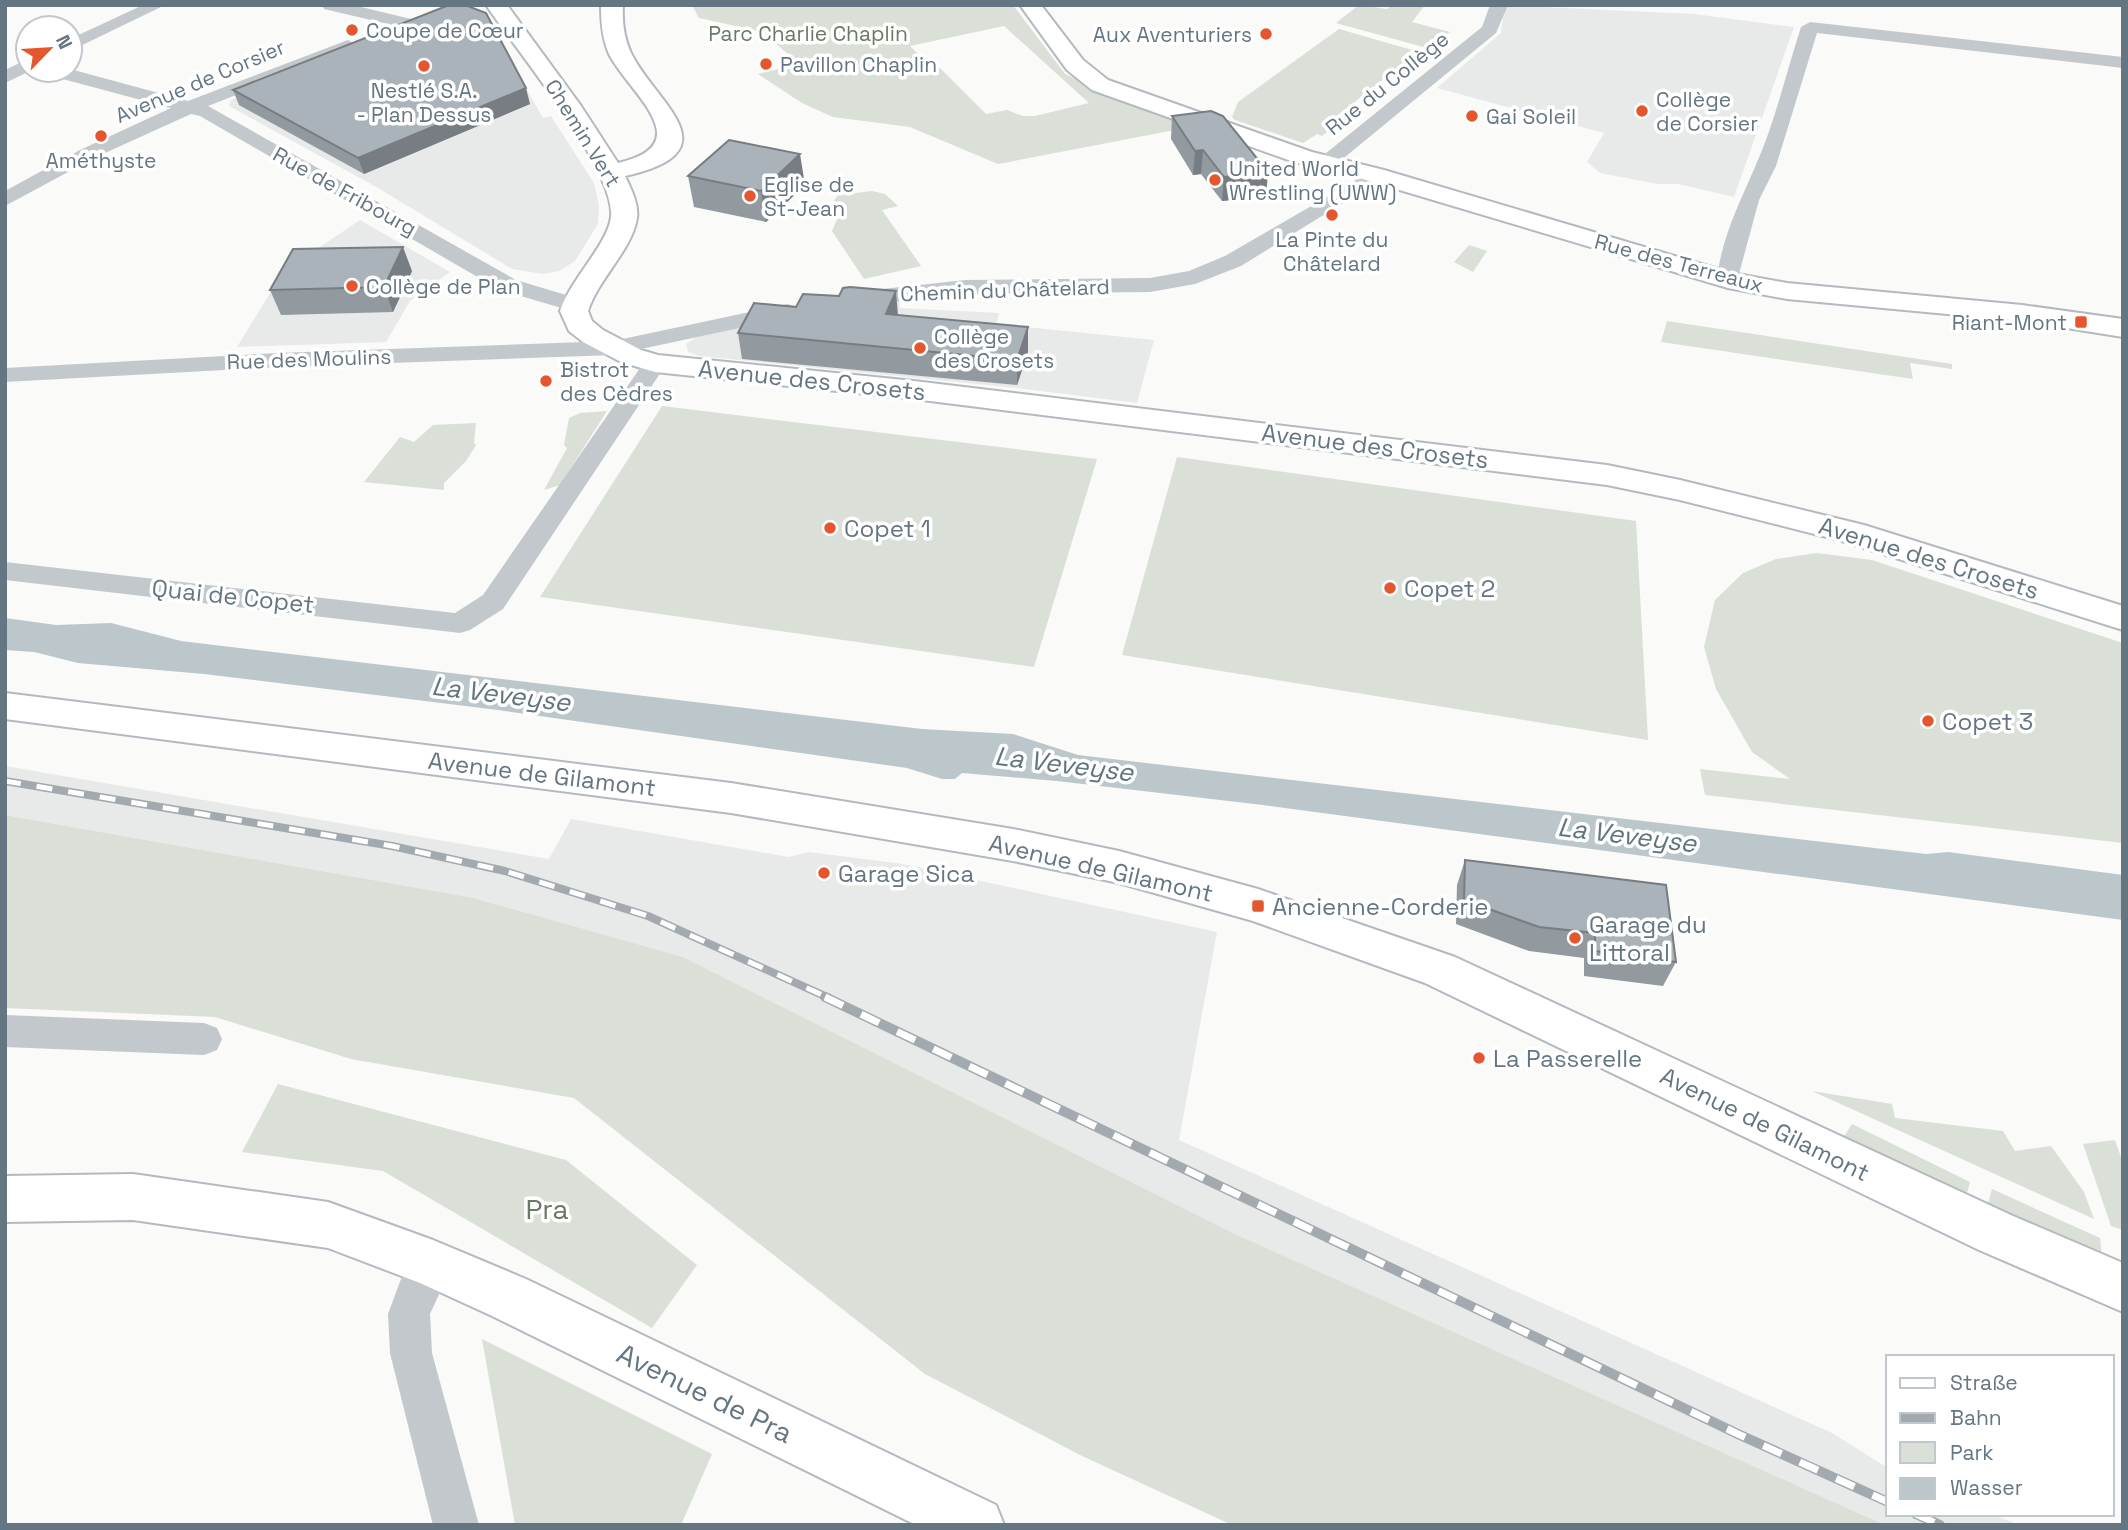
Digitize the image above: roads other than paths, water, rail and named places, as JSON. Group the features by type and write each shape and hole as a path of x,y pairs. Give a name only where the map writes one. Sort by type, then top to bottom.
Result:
{"street":[{"path":"84,39 157,5"},
{"path":"330,5 405,23"},
{"name":"Chemin Vert","path":"496,5 612,172 621,191 625,217 575,305"},
{"path":"612,5 611,22 616,45 629,68 661,109 669,141 659,157 612,172"},
{"name":"Rue des Terreaux","path":"1030,5 1075,65 1100,85 1292,153 1728,280 1787,291 2022,313 2123,328"},
{"name":"Rue du Collège","path":"1327,162 1490,29 1499,5"},
{"name":"Avenue de Corsier","path":"9,194 73,160 190,108 425,16"},
{"path":"1728,280 1730,261 1749,200 1766,166 1810,27 2123,63"},
{"name":"Rue de Fribourg","path":"84,79 206,112 508,285 575,305"},
{"name":"Chemin du Châtelard","path":"613,348 722,323 915,292 965,287 1150,285 1195,278 1233,261 1375,175"},
{"path":"575,305 575,318 579,325 613,348"},
{"name":"Avenue des Crosets","path":"613,348 655,363 715,371 914,390 1607,475 1706,496 1852,533 2123,618"},
{"name":"Rue des Moulins","path":"5,375 263,361 613,348"},
{"name":"Quai de Copet","path":"5,571 460,623 493,602 655,363"},
{"name":"Avenue de Gilamont","path":"5,706 731,799 1013,845 1119,867 1258,906 1440,970 1983,1227 2123,1288"},
{"path":"5,1031 204,1039"},
{"name":"Avenue de Pra","path":"5,1199 133,1197 328,1225 433,1264 520,1303 976,1525"},
{"path":"433,1264 415,1293 409,1314 411,1353 456,1525"}],"water":[{"name":"La Veveyse","path":"5,618 56,625 111,623 181,641 922,729 1013,734 1078,755 1926,854 1948,852 2123,875 2123,920 1263,805 962,773 955,779 942,779 907,768 498,710 204,674 78,663 34,652 5,650"}],"railway":[{"path":"5,781 392,846 505,871 648,916 829,998"},
{"path":"825,997 1740,1435 1886,1501"},
{"path":"1920,1516 1940,1525"}],"place":[{"name":"Coupe de Cœur","path":"352,30"},
{"name":"Aux Aventuriers","path":"1266,34"},
{"name":"Pavillon Chaplin","path":"766,64"},
{"name":"Nestlé S.A. - Plan Dessus","path":"424,66"},
{"name":"Collège de Corsier","path":"1642,111"},
{"name":"Gai Soleil","path":"1472,116"},
{"name":"Améthyste","path":"101,136"},
{"name":"United World Wrestling (UWW)","path":"1215,180"},
{"name":"Eglise de St-Jean","path":"750,196"},
{"name":"La Pinte du Châtelard","path":"1332,215"},
{"name":"Collège de Plan","path":"352,286"},
{"name":"Riant-Mont","path":"2081,322"},
{"name":"Collège des Crosets","path":"920,348"},
{"name":"Bistrot des Cèdres","path":"546,381"},
{"name":"Copet 1","path":"830,528"},
{"name":"Copet 2","path":"1390,588"},
{"name":"Copet 3","path":"1928,721"},
{"name":"Garage Sica","path":"824,873"},
{"name":"Ancienne-Corderie","path":"1258,906"},
{"name":"Garage du Littoral","path":"1575,938"},
{"name":"La Passerelle","path":"1479,1058"}],"park label":[{"name":"Parc Charlie Chaplin","path":"808,33"},
{"name":"Pra","path":"547,1209"}]}
